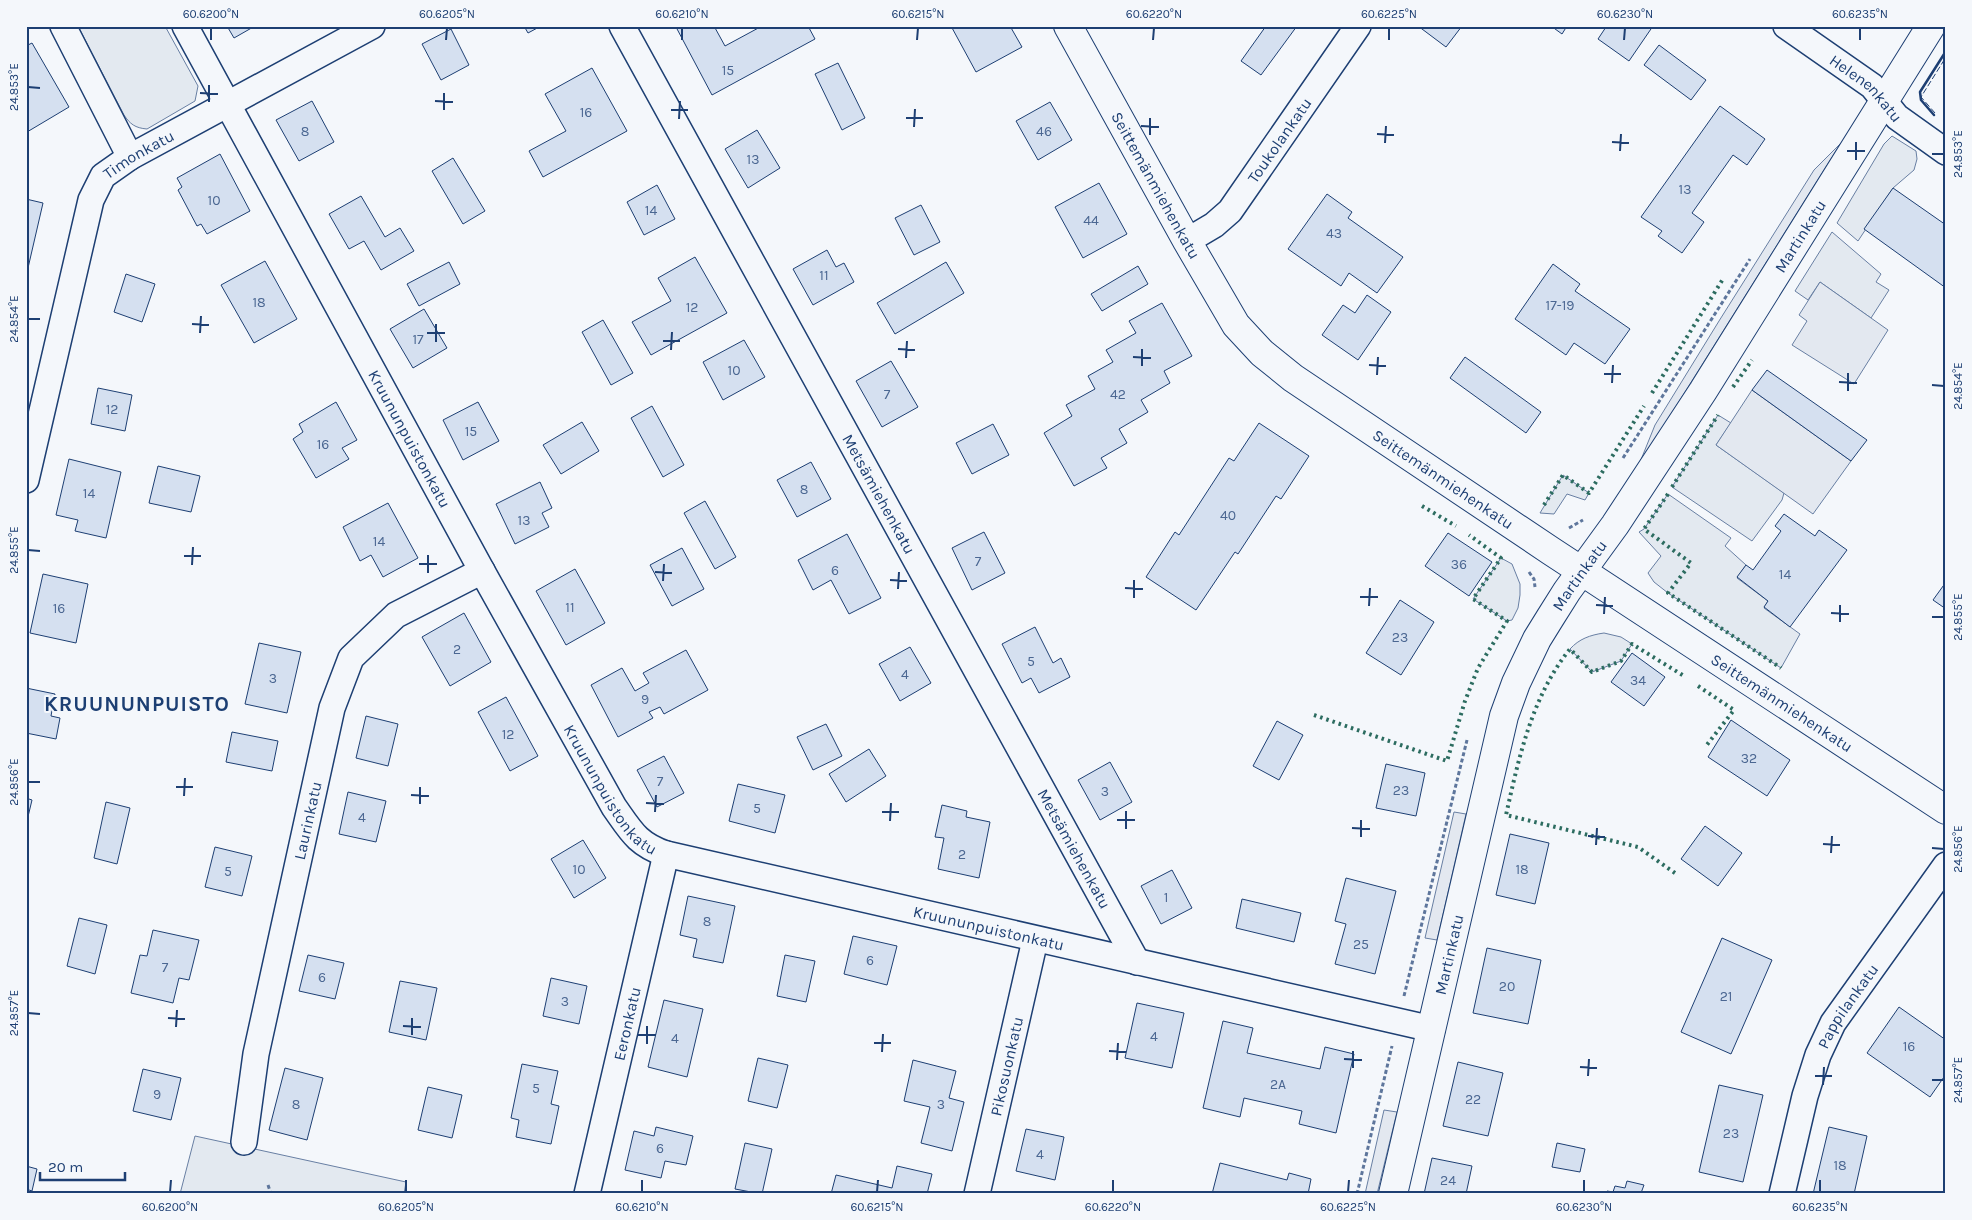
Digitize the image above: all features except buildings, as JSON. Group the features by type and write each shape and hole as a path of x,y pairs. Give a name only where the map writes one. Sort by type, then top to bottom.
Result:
{"street":[{"path":"63,26 130,157"},
{"name":"Kruununpuistonkatu","path":"185,26 482,571 614,807 634,836 649,848 666,854 1035,940 1432,1029"},
{"name":"Timonkatu","path":"26,480 91,200 103,176 130,157 372,26"},
{"name":"Metsämiehenkatu","path":"622,26 1137,962"},
{"name":"Seittemänmiehenkatu","path":"1068,26 1187,241 1236,325 1262,353 1292,378 1946,810"},
{"name":"Toukolankatu","path":"1187,241 1214,225 1230,211 1358,26"},
{"name":"Helenenkatu","path":"1786,26 1872,86 1897,117 1946,152"},
{"name":"Martinkatu","path":"1393,1194 1504,716 1516,683 1537,639 1582,570 1615,525 1708,383 1931,26"},
{"name":"Laurinkatu","path":"244,1142 256,1054 332,708 351,658 396,615 482,571"},
{"name":"Eeronkatu","path":"587,1194 666,854"},
{"name":"Pappilankatu","path":"1782,1194 1805,1096 1818,1055 1833,1023 1946,865"},
{"name":"Pikosuonkatu","path":"977,1194 1035,940"}],"path":[{"path":"1620,462 1753,253"},
{"path":"1563,532 1583,520"},
{"path":"268,1185 271,1194"}],"shaded area":[{"path":"78,26 165,26 198,86 195,101 147,129 133,125 124,115"},
{"path":"1892,136 1916,151 1917,159 1914,170 1893,188 1858,241 1837,223 1884,144"},
{"path":"1841,143 1638,467 1655,425 1719,321 1814,170"},
{"path":"1832,232 1881,274 1876,282 1889,290 1871,318 1820,282 1808,300 1795,291"},
{"path":"1820,282 1888,330 1854,384 1792,345 1807,321 1799,315"},
{"path":"1752,390 1851,461 1813,514 1716,445"},
{"path":"1718,415 1731,423 1716,445 1784,493 1782,500 1752,541 1672,487"},
{"path":"1563,475 1589,493 1585,500 1567,494 1554,514 1540,513"},
{"path":"1668,494 1731,538 1725,546 1746,565 1737,578 1768,601 1764,608 1800,634 1781,668 1668,593 1654,582 1648,573 1661,556 1639,532 1644,529"},
{"path":"1501,558 1512,564 1520,584 1518,608 1512,620 1507,621 1473,599"},
{"path":"1604,633 1621,637 1632,644 1621,661 1592,672 1570,649 1585,638"},
{"path":"1454,812 1466,814 1437,940 1425,938"},
{"path":"1384,1110 1397,1112 1377,1194 1365,1194"},
{"path":"195,1136 406,1182 404,1194 180,1194"}],"hedge":[{"path":"1652,393 1723,279"},
{"path":"1733,387 1752,360"},
{"path":"1544,505 1563,475 1589,493 1644,406"},
{"path":"1672,487 1718,415"},
{"path":"1668,494 1644,529 1691,563 1668,593 1781,668"},
{"path":"1422,506 1456,526"},
{"path":"1314,715 1447,761 1465,701 1478,668 1507,621 1473,599 1501,558 1469,535"},
{"path":"1675,873 1638,847 1506,815 1522,749 1536,707 1557,667 1570,649 1592,672 1621,661 1632,644 1684,676"},
{"path":"1698,686 1734,710 1706,746"}],"fence":[{"path":"1935,113 1921,97 1946,57"}],"wall":[{"path":"1934,115 1921,100 1920,92 1946,51"}],"district":[{"name":"KRUUNUNPUISTO","path":"137,704"}]}
